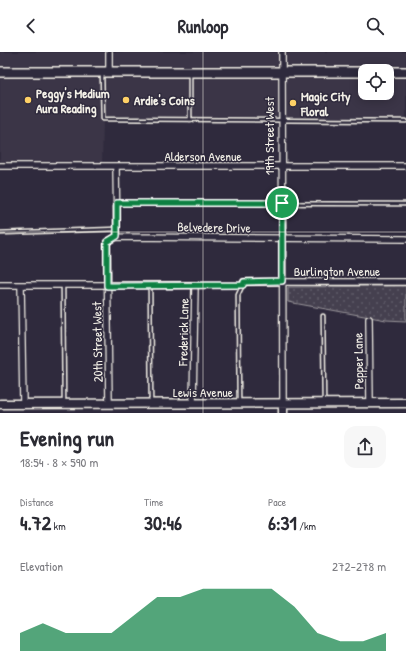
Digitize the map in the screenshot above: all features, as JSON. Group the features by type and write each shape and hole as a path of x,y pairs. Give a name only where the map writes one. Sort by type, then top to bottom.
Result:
{"main road":[{"path":"0,72 358,72"},
{"path":"394,72 406,72"}],"street":[{"path":"106,72 109,52"},
{"name":"19th Street West","path":"282,52 281,167 283,413"},
{"name":"Alderson Avenue","path":"0,166 406,166"},
{"path":"116,166 117,236"},
{"name":"Belvedere Drive","path":"117,236 406,238"},
{"name":"20th Street West","path":"109,404 107,242 117,236"},
{"name":"Burlington Avenue","path":"243,284 282,281 406,282"},
{"path":"0,285 195,285"},
{"path":"21,285 23,404"},
{"name":"Frederick Lane","path":"193,404 195,285"},
{"name":"Pepper Lane","path":"368,319 370,403"},
{"name":"Lewis Avenue","path":"0,404 406,403"}],"lane":[{"path":"106,72 103,119 406,121"},
{"path":"190,72 190,120"},
{"path":"117,203 406,204"},
{"path":"0,233 117,229"},
{"path":"195,285 243,284 238,295 239,404"},
{"path":"63,285 64,404"},
{"path":"150,285 151,404"},
{"path":"323,316 324,403"}],"shaded area":[{"path":"0,52 406,52 406,72 394,72 394,64 358,64 358,72 0,72"},
{"path":"358,77 358,100 394,100 394,77 406,77 406,121 103,120 102,166 0,166 0,78"},
{"path":"406,286 406,321 386,320 288,302 288,287"}],"place":[{"name":"Peggy's Medium Aura Reading","path":"28,100"},
{"name":"Ardie's Coins","path":"126,100"},
{"name":"Magic City Floral","path":"293,103"}],"route":[{"path":"117,203 282,203 282,281 244,282 243,285 107,286 107,242 117,236 117,203"}]}
